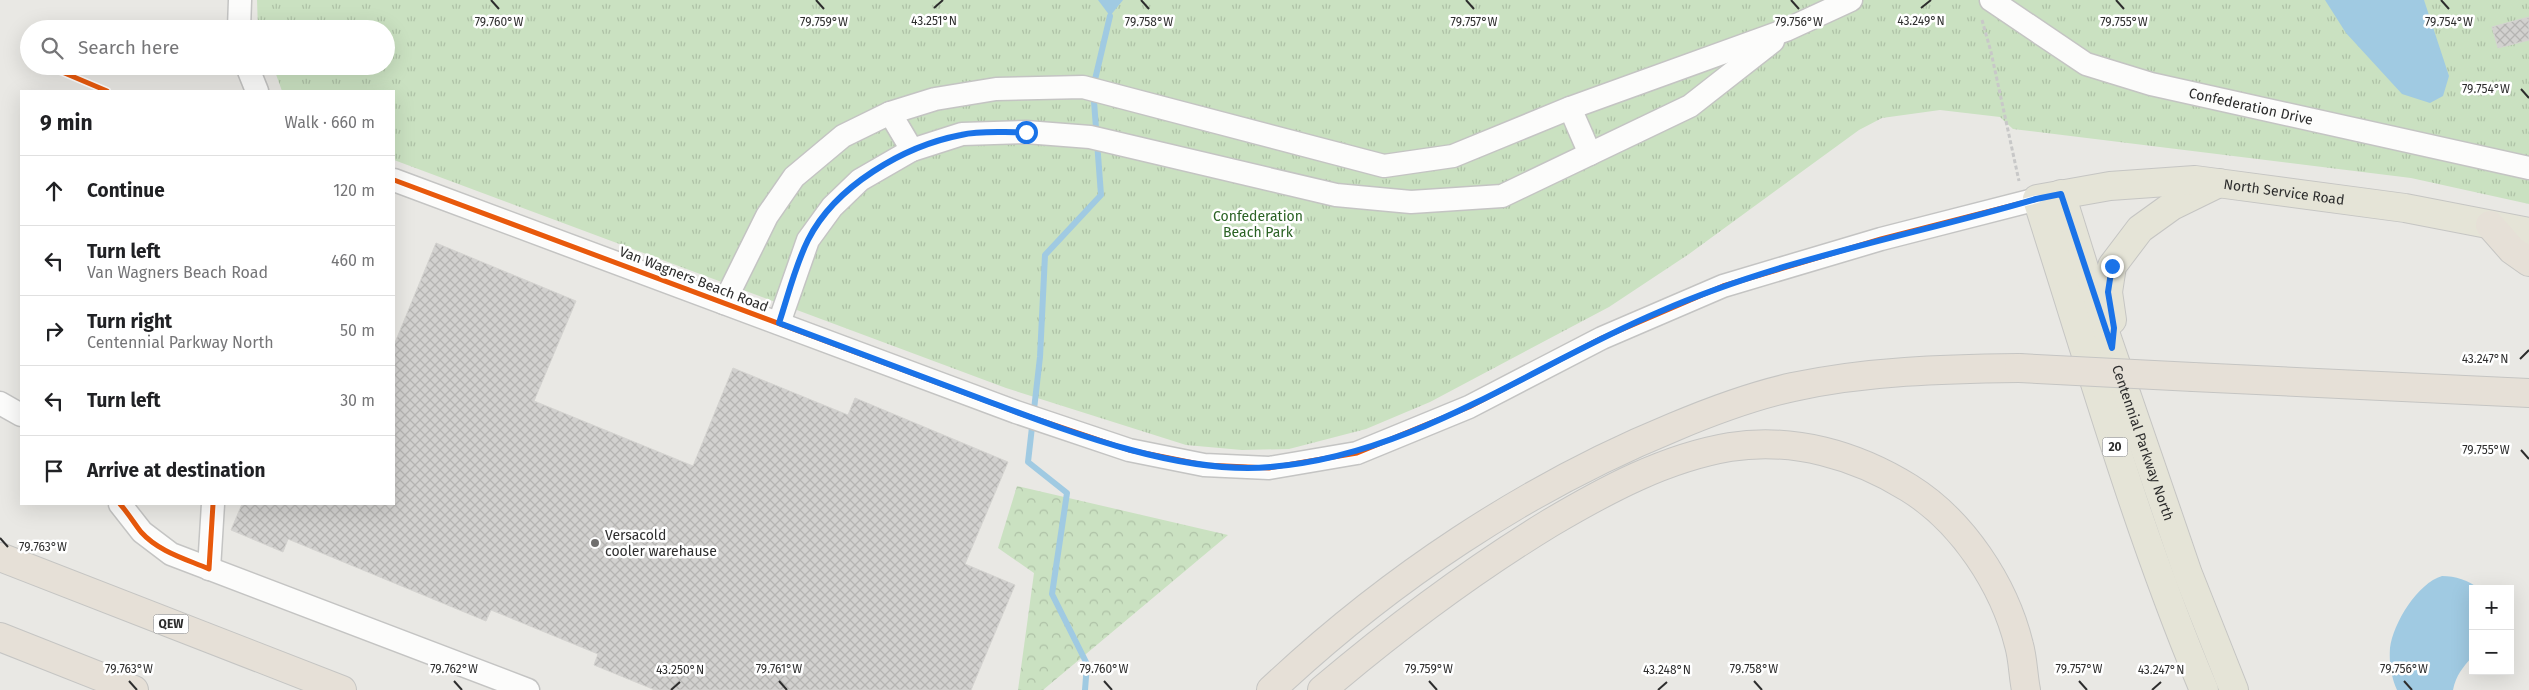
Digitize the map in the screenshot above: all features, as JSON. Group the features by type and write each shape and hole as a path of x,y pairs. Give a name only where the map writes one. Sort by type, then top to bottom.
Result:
{"highway":[{"path":"2490,225 2512,250 2529,262"},
{"path":"1271,690 1311,653 1376,600 1476,530 1565,478 1643,440 1717,409 1792,387 1842,378 1931,370 2019,368 2527,393"},
{"path":"1322,690 1391,632 1489,560 1582,504 1650,470 1691,456 1732,447 1766,445 1809,448 1854,459 1889,476 1922,496 1960,532 1989,572 2008,613 2019,645 2026,690"},
{"name":"QEW","path":"0,557 342,690"},
{"path":"0,637 134,690"}],"main road":[{"name":"North Service Road","path":"2039,192 2195,180 2405,208 2529,232"},
{"path":"2112,348 2114,328 2108,292 2112,266 2140,229 2172,206 2219,183"},
{"name":"Centennial Parkway North","path":"2039,192 2112,348 2188,574 2234,690"},
{"name":"Centennial Parkway North","path":"2039,192 2121,464 2156,565 2204,690"}],"street":[{"path":"239,20 240,0"},
{"path":"724,303 767,216 794,176 843,136 890,114 935,99 996,89 1083,87 1384,166 1453,156 1570,108 1786,30 1851,0"},
{"name":"Confederation Drive","path":"1985,6 2086,64 2151,84 2529,168"},
{"path":"779,323 808,240 832,207 860,180 912,150 962,134 1026,132 1090,137 1336,195 1411,202 1502,196 1690,106 1786,30"},
{"path":"251,75 257,90"},
{"path":"1570,108 1590,154"},
{"path":"890,114 912,150"},
{"name":"Van Wagners Beach Road","path":"395,180 1016,412 1129,450 1204,465 1269,468 1357,453 1468,407 1602,338 1723,286 2039,192"},
{"path":"0,403 20,414"},
{"path":"121,505 142,532 154,543 171,554 528,690"},
{"path":"209,569 212,505"}],"path":[{"path":"1985,6 1991,52 2039,192"}],"green space":[{"name":"Confederation Beach Park","path":"257,0 2529,0 2529,204 2411,178 2013,129 2000,117 1940,110 1882,118 1859,130 1689,254 1609,307 1430,402 1366,429 1289,449 1242,450 1186,445 1006,388 395,160 395,90 282,90 276,75 395,75 395,20 258,20"},
{"path":"1017,486 1228,535 1043,690 1018,690 1034,573 998,548"}],"water":[{"path":"1098,0 1123,0 1110,16"},
{"path":"2325,0 2424,0 2449,76 2443,96 2430,103 2402,94 2346,33"},
{"path":"2442,576 2452,577 2462,579 2474,585 2469,585 2469,661 2460,672 2453,690 2397,690 2392,675 2390,659 2392,638 2408,605 2433,580"}],"building":[{"path":"2529,17 2529,40 2498,48 2492,27"},
{"path":"436,243 576,301 534,401 693,466 733,368 848,415 855,398 1008,462 965,564 1015,585 971,690 655,690 594,665 598,654 491,610 486,621 288,539 283,552 231,530 242,505 395,505 395,343"}],"waterway":[{"path":"1085,690 1087,664 1052,594 1067,493 1028,462 1040,357 1045,255 1101,195 1093,88 1110,16"}],"cycle path":[{"path":"69,75 105,90"},
{"path":"395,180 1016,412 1129,450 1204,465 1269,468 1357,453 1469,407 1602,338 1723,286 1881,239 2037,199"},
{"path":"121,505 141,532 156,545 209,569 213,505"}],"place":[{"name":"Versacold cooler warehause","path":"595,543"}],"route":[{"path":"1026,132 962,134 912,150 860,180 832,207 808,240 779,323 1016,412 1129,450 1204,465 1269,468 1357,453 1468,407 1602,338 1658,312 1723,286 1881,239 2036,199 2061,194 2112,348 2114,328 2108,292 2112,266"}]}
